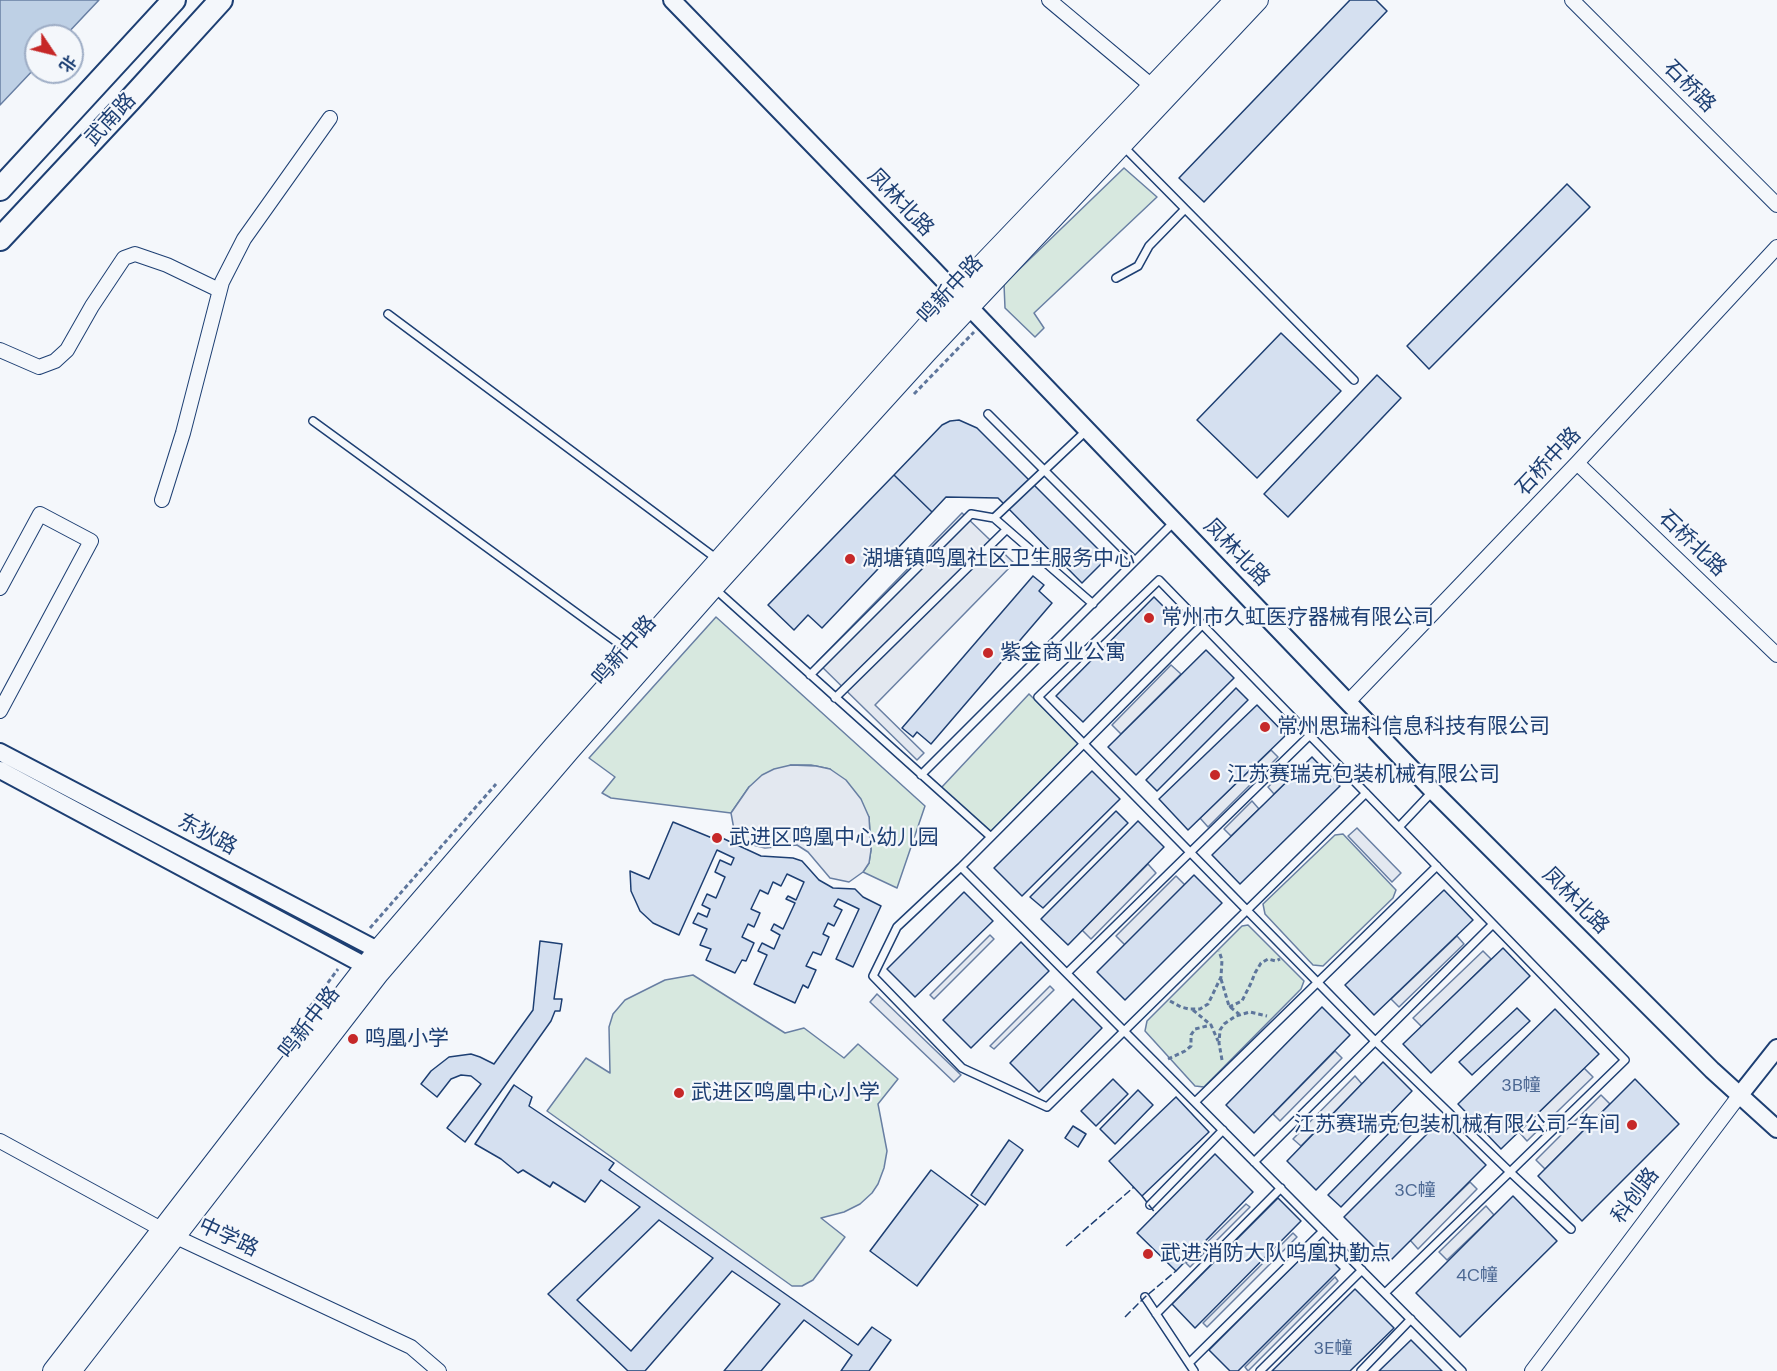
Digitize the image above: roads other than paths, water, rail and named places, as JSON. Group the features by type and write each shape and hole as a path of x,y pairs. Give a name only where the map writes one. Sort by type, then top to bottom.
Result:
{"main road":[{"name":"武南路","path":"0,189 174,0"},
{"name":"武南路","path":"0,239 221,0"},
{"name":"鸣新中路","path":"1115,139 1153,87 1235,0"},
{"name":"鸣新中路","path":"385,954 635,655 708,583 719,560 1115,139 1258,0"},
{"name":"鸣新中路","path":"70,1371 168,1233 371,969 570,750 708,583 963,300"},
{"name":"鸣新中路","path":"53,1371 168,1233"}],"street":[{"name":"凤林北路","path":"672,0 1433,791 1739,1096 1777,1129"},
{"path":"1050,0 1153,87"},
{"name":"石桥路","path":"1572,0 1777,205"},
{"path":"162,500 183,433 219,290 244,239 330,118"},
{"name":"石桥中路","path":"1348,702 1577,463 1777,247"},
{"path":"0,350 39,367 55,361 67,350 92,306 124,258 135,254 167,265 219,290"},
{"name":"石桥北路","path":"1577,463 1777,655"},
{"path":"0,588 40,514 91,541 0,711"},
{"name":"东狄路","path":"0,752 385,954"},
{"name":"东狄路","path":"0,770 371,969"},
{"name":"科创路","path":"1532,1371 1777,1048"},
{"name":"中学路","path":"0,1141 168,1233 411,1347 440,1371"}],"lane":[{"path":"1115,139 1354,380"},
{"path":"1116,278 1138,266 1149,246 1185,208"},
{"path":"388,314 719,560"},
{"path":"988,414 1135,561"},
{"path":"313,421 635,655"},
{"path":"994,518 1087,430"},
{"path":"810,675 971,514 994,518 1093,604"},
{"path":"921,775 1175,521"},
{"path":"835,698 1006,530"},
{"path":"1385,1293 1510,1172 1625,1060 1159,580 1038,697 1375,1041 1510,1172 1571,1229"},
{"path":"708,583 991,837"},
{"path":"1203,624 961,867 897,927 873,976 962,1068 1047,1107 1366,793"},
{"path":"1067,973 1310,735"},
{"path":"1400,827 1433,791"},
{"path":"1195,1102 1437,866"},
{"path":"961,867 1462,1371"},
{"path":"1254,1162 1493,924"},
{"path":"1150,1205 1223,1130"},
{"path":"1156,1314 1281,1188"},
{"path":"1189,1363 1323,1231"},
{"path":"1260,1371 1362,1270"},
{"path":"1145,1297 1194,1371"},
{"path":"1361,1371 1411,1319"}],"water":[{"path":"0,0 99,0 76,24 24,24 24,80 0,105"}],"place":[{"name":"湖塘镇鸣凰社区卫生服务中心","path":"850,559"},
{"name":"常州市久虹医疗器械有限公司","path":"1149,618"},
{"name":"紫金商业公寓","path":"988,653"},
{"name":"常州思瑞科信息科技有限公司","path":"1265,727"},
{"name":"江苏赛瑞克包装机械有限公司","path":"1215,775"},
{"name":"武进区鸣凰中心幼儿园","path":"717,838"},
{"name":"鸣凰小学","path":"353,1039"},
{"name":"武进区鸣凰中心小学","path":"679,1093"},
{"name":"江苏赛瑞克包装机械有限公司-车间","path":"1632,1125"},
{"name":"武进消防大队呜凰执勤点","path":"1148,1254"}]}
